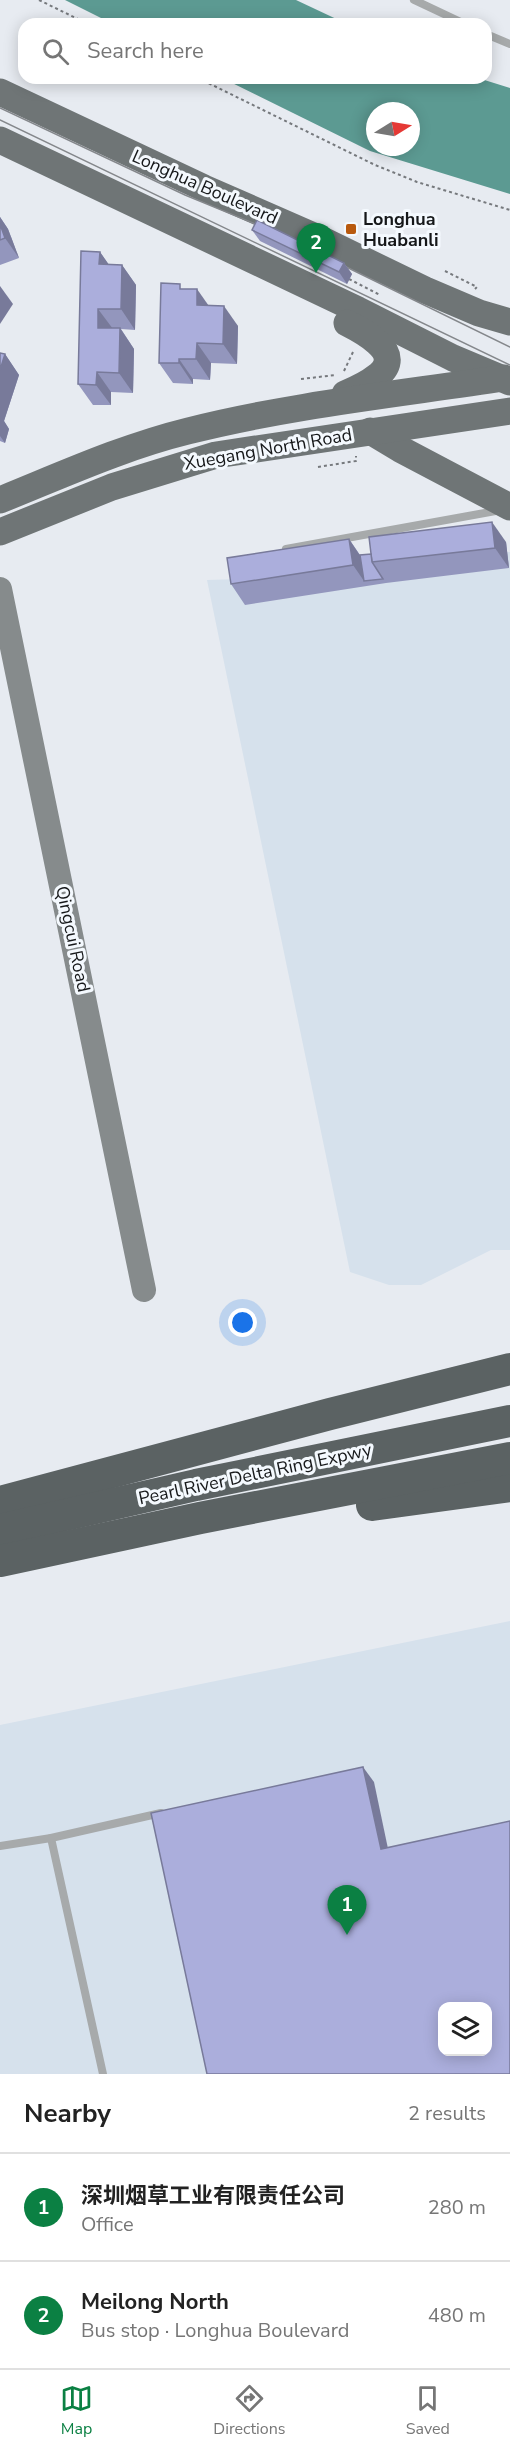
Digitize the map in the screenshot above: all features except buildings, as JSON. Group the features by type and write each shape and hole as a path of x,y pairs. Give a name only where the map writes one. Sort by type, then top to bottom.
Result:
{"highway":[{"path":"476,1376 510,1363"},
{"path":"0,1502 476,1376 510,1369"},
{"name":"Pearl River Delta Ring Expwy","path":"0,1530 196,1485 510,1421"},
{"name":"Pearl River Delta Ring Expwy","path":"0,1561 200,1518 510,1458"},
{"path":"42,1552 510,1486"}],"main road":[{"name":"Longhua Boulevard","path":"0,92 204,188 316,237 425,290 479,313 510,322"},
{"path":"0,140 453,358 507,379"},
{"path":"298,283 313,303 375,339 387,356 384,370 376,379 318,406"},
{"name":"Xuegang North Road","path":"0,500 115,454 187,431 318,406 507,379"},
{"path":"447,388 451,419"},
{"name":"Xuegang North Road","path":"0,532 112,486 216,455 510,411"},
{"path":"370,431 510,508"}],"street":[{"name":"Qingcui Road","path":"0,589 144,1290"}],"lane":[{"path":"414,0 452,18"},
{"path":"492,36 510,44"},
{"path":"275,551 510,508"},
{"path":"0,1846 51,1838 166,1812"},
{"path":"51,1838 103,2074"}],"path":[{"path":"39,0 76,18"},
{"path":"210,84 375,165 417,182 510,210"},
{"path":"349,279 380,295"},
{"path":"301,379 342,374"},
{"path":"318,467 356,461"}],"shaded area":[{"path":"65,0 296,0 334,18 101,18"},
{"path":"492,82 510,88 510,194 386,156 420,156 420,102 366,102 366,149 234,84"},
{"path":"506,542 507,552 510,552 510,1250 491,1250 421,1285 389,1285 350,1272 207,580 241,579"},
{"path":"510,1621 510,2074 0,2074 0,1725"}],"tram line":[{"path":"0,108 185,195 270,230"},
{"path":"0,120 510,365"},
{"path":"332,260 510,347"}],"place":[{"name":"Longhua Huabanli","path":"351,229"},
{"name":"Meilong North","path":"316,273"},
{"name":"深圳烟草工业有限责任公司","path":"347,1935"}]}
